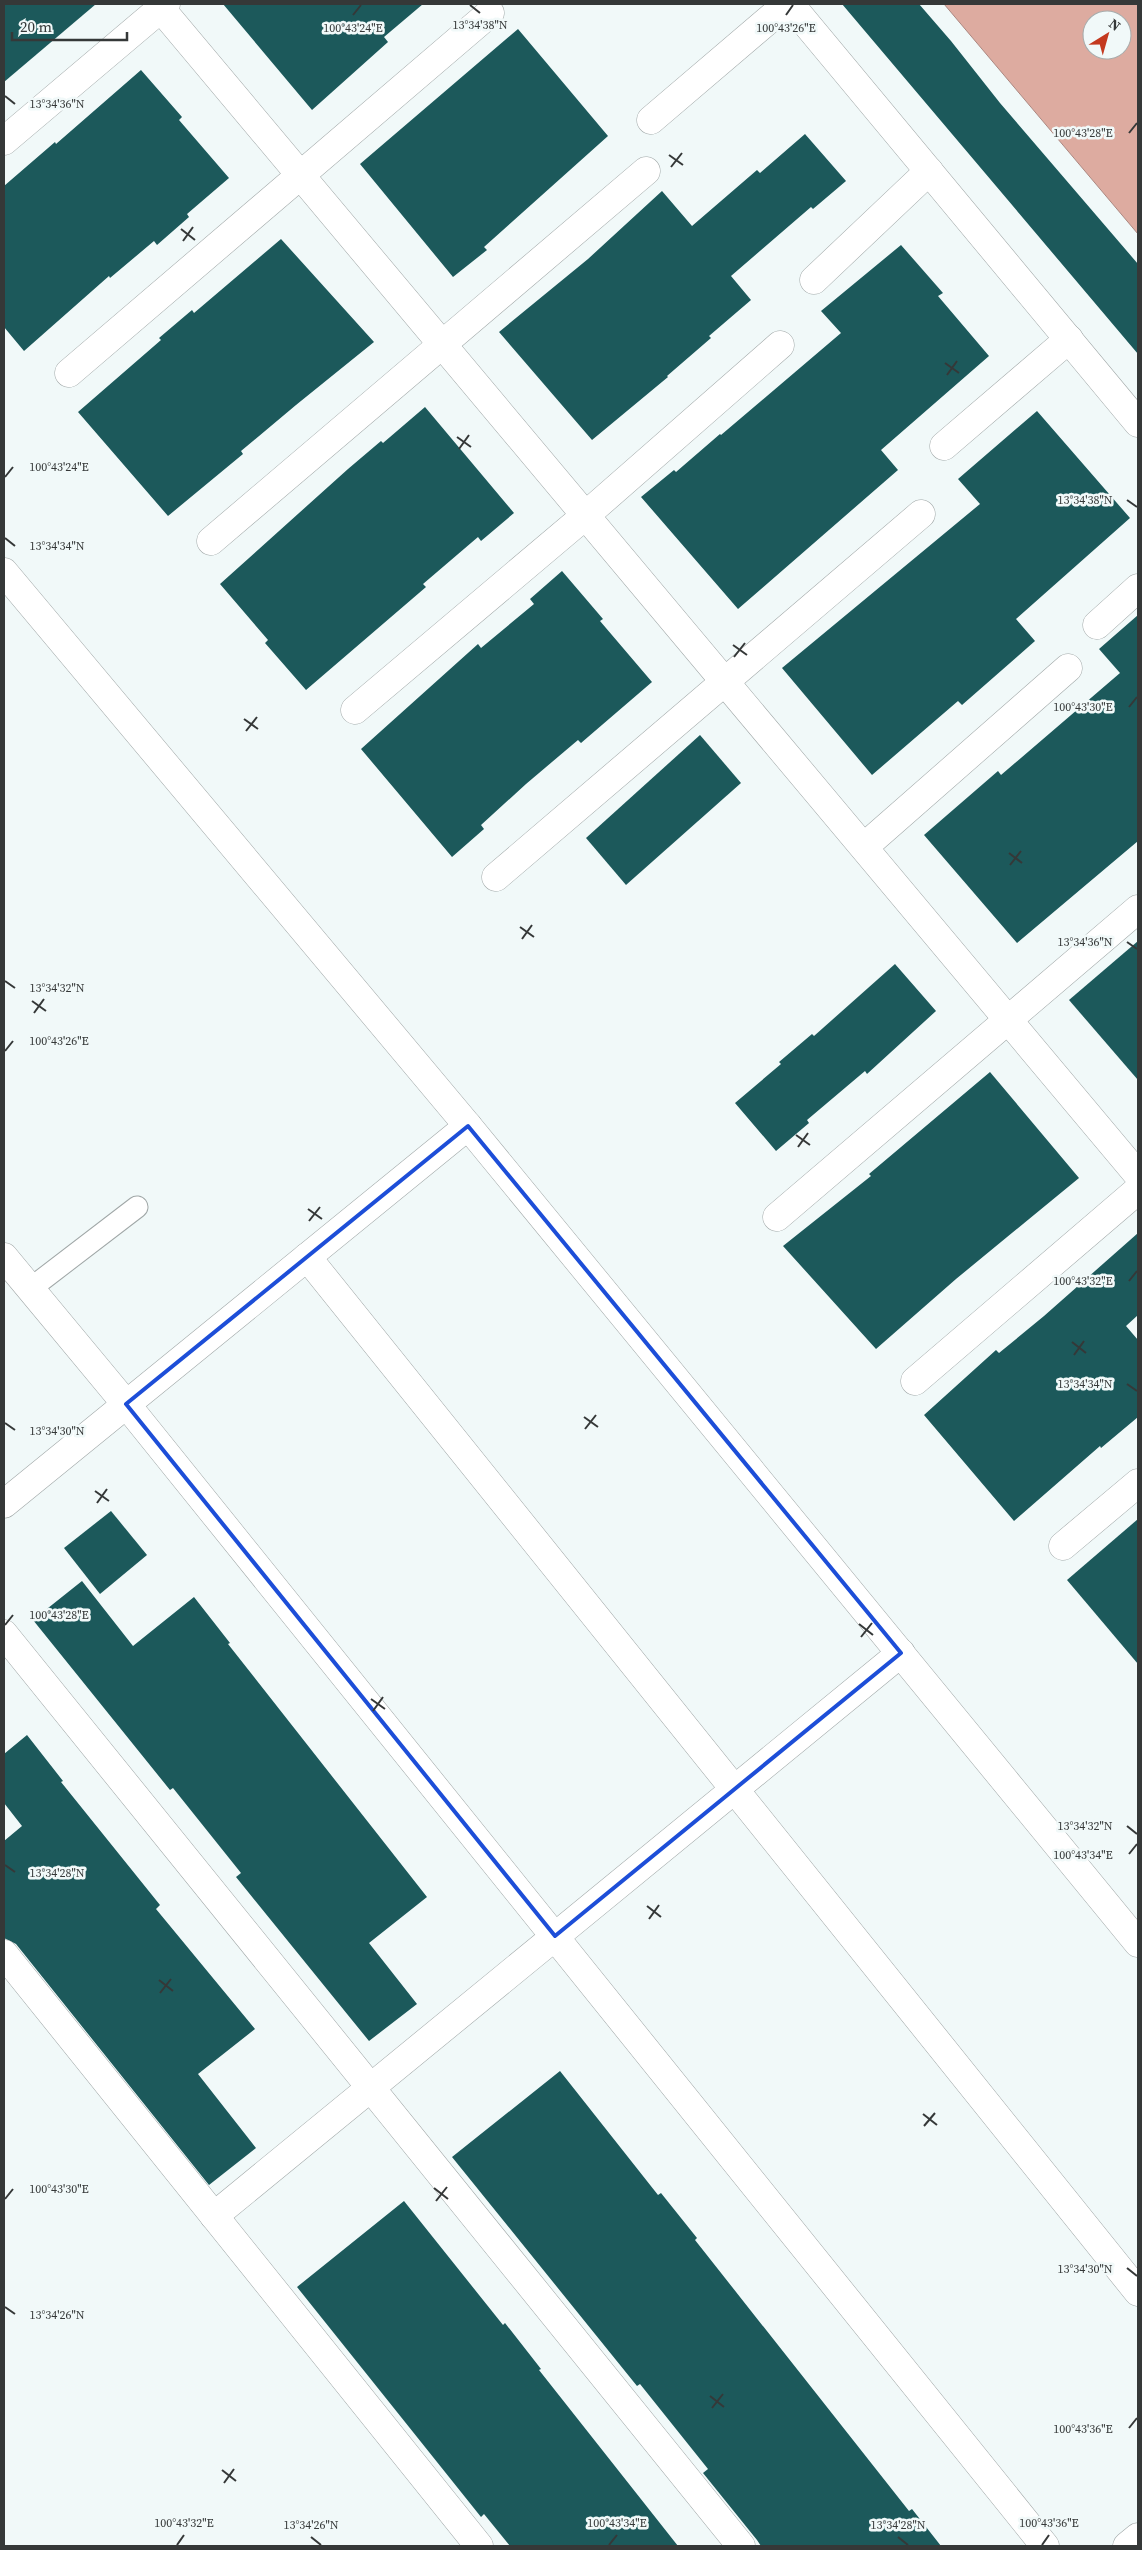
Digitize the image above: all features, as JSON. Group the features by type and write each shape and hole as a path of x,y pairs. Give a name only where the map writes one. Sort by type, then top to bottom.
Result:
{"street":[{"path":"651,120 788,4 1138,423"},
{"path":"4,141 162,5 301,175 1138,1175"},
{"path":"69,373 490,13"},
{"path":"211,541 646,171"},
{"path":"814,280 928,171"},
{"path":"944,446 1069,339"},
{"path":"355,710 586,515 780,345"},
{"path":"496,877 921,514"},
{"path":"4,572 468,1126 1138,1943"},
{"path":"1097,625 1138,588"},
{"path":"864,848 1068,668"},
{"path":"777,1217 1138,909"},
{"path":"4,1504 468,1126"},
{"path":"915,1381 1138,1190"},
{"path":"4,1257 126,1404 1045,2546"},
{"path":"307,1257 1138,2292"},
{"path":"1064,1546 1138,1483"},
{"path":"4,1634 741,2546"},
{"path":"214,2216 901,1653"},
{"path":"4,1954 479,2546"},
{"path":"1127,2546 1138,2537"}],"lane":[{"path":"30,1289 137,1207"}],"highlighted area":[{"path":"468,1126 901,1653 555,1936 126,1404"}],"shaded area":[{"path":"944,4 1138,4 1138,234"}],"building":[{"path":"4,4 96,4 4,82"},
{"path":"223,4 423,4 384,37 388,42 312,110"},
{"path":"842,4 919,4 951,41 1000,103 1138,264 1138,354"},
{"path":"518,29 608,136 484,247 487,250 453,277 360,164"},
{"path":"141,70 182,117 179,120 229,178 187,214 189,217 157,245 154,241 110,278 109,276 24,351 4,327 4,186 55,142 56,144"},
{"path":"805,134 846,181 813,209 811,207 731,276 751,300 709,336 711,338 668,377 592,440 499,332 588,259 662,191 692,226 757,170 760,173"},
{"path":"281,239 374,342 241,451 243,454 168,516 78,412 161,340 159,338 192,310 194,313"},
{"path":"901,245 943,293 938,296 989,356 881,450 898,470 738,609 641,497 674,470 676,472 841,333 821,311"},
{"path":"425,407 514,513 481,541 478,537 423,584 426,587 306,690 265,643 268,640 220,584 348,469 381,441 383,443"},
{"path":"1037,411 1130,518 1016,619 1035,641 962,705 958,701 872,775 782,668 980,504 958,479"},
{"path":"562,571 603,619 600,621 652,682 581,743 578,740 526,784 481,825 484,829 452,857 361,749 478,644 481,648 534,604 530,599"},
{"path":"1138,615 1138,841 1017,943 924,835 998,771 1001,775 1120,673 1099,649"},
{"path":"700,735 741,783 626,885 586,838"},
{"path":"1138,941 1138,1080 1069,1000"},
{"path":"895,964 936,1011 867,1074 865,1071 807,1120 809,1123 776,1151 735,1103 781,1064 779,1062 812,1034 814,1036"},
{"path":"990,1072 1079,1178 956,1279 876,1349 783,1246 871,1176 869,1174"},
{"path":"1138,1233 1138,1315 1126,1326 1138,1340 1138,1417 1101,1448 1100,1446 1014,1521 924,1415 996,1350 999,1353 1044,1316"},
{"path":"111,1511 147,1555 100,1594 64,1548"},
{"path":"1138,1519 1138,1664 1067,1580"},
{"path":"82,1581 133,1646 194,1597 230,1643 228,1644 427,1897 369,1943 417,2004 369,2041 236,1877 241,1873 173,1788 170,1790 33,1620"},
{"path":"27,1735 63,1781 61,1782 160,1905 156,1909 255,2029 198,2074 256,2148 209,2185 16,1944 4,1938 4,1841 22,1826 4,1803 4,1754"},
{"path":"560,2071 658,2195 661,2193 697,2238 695,2240 909,2511 912,2509 941,2546 761,2546 703,2473 708,2469 640,2384 637,2386 452,2157"},
{"path":"404,2201 503,2325 505,2323 541,2369 539,2370 678,2546 510,2546 484,2514 481,2517 297,2287"}]}
